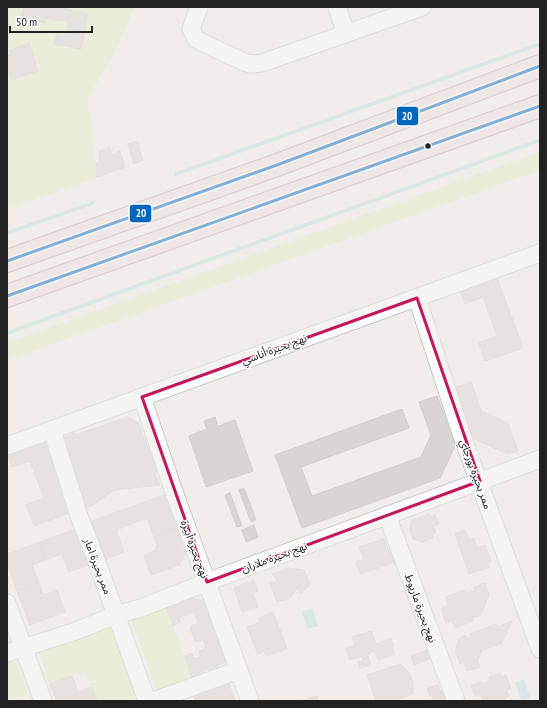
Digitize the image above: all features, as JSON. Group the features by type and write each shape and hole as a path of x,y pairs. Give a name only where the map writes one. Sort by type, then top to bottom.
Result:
{"highway":[{"path":"7,261 285,162 540,66"},
{"path":"7,296 540,106"}],"street":[{"path":"200,7 191,29 196,39 251,64 262,63 422,7"},
{"path":"336,7 346,34"},
{"name":"نهج بحيرة أناسي","path":"7,446 540,253"},
{"name":"ممر بحيرة بورجاي","path":"417,298 461,433 480,480 540,649"},
{"name":"نهج بحيرة أبيرة","path":"142,397 173,489 250,701"},
{"name":"ممر بحيرة امار","path":"52,430 79,516 147,701"},
{"name":"نهج بحيرة ملاران","path":"7,653 73,632 116,615 141,608 480,480 540,459"},
{"name":"نهج بحيرة ماريوط","path":"387,515 456,701"},
{"path":"7,603 44,701"},
{"path":"153,701 239,670"}],"highlighted area":[{"path":"417,298 480,481 207,582 142,397"}],"green space":[{"path":"7,7 134,7 112,58 87,98 97,177 7,209"},
{"path":"540,152 540,170 7,360 7,343"},
{"path":"166,607 193,679 158,692 131,620"},
{"path":"110,623 137,696 123,701 97,701 86,671 50,684 38,650"},
{"path":"15,659 28,693 7,700 7,662"}],"water":[{"path":"312,608 318,626 307,629 302,612"},
{"path":"524,679 530,698 521,701 515,682"}],"building":[{"path":"24,7 58,7 88,14 81,49 54,44 57,34 66,36 68,22 46,18 45,23 21,18"},
{"path":"29,43 38,71 11,80 7,69 7,56 11,55 10,50"},
{"path":"137,141 143,160 134,164 128,144"},
{"path":"110,148 112,155 120,151 125,167 97,177 96,163 100,160 99,151"},
{"path":"496,275 523,348 485,361 479,343 497,336 483,297 465,304 459,288"},
{"path":"471,382 481,411 508,423 518,451 507,454 472,438 454,388"},
{"path":"437,396 456,444 440,478 302,528 275,455 402,409 409,428 301,467 312,496 421,457 431,435 419,402"},
{"path":"127,417 138,422 157,472 155,474 160,485 114,490 93,505 79,509 62,438 74,433 76,435"},
{"path":"215,417 218,426 235,420 253,471 206,487 189,436 207,429 204,421"},
{"path":"44,440 72,512 34,526 26,505 44,498 30,461 12,467 7,453"},
{"path":"244,488 256,520 251,522 239,490"},
{"path":"230,493 242,526 237,527 225,495"},
{"path":"164,495 176,528 154,537 147,518 116,530 124,552 106,559 92,521"},
{"path":"430,514 431,517 435,515 439,524 433,526 436,533 432,534 433,538 422,542 413,539 410,531 411,521"},
{"path":"254,525 258,537 246,542 242,530"},
{"path":"176,528 185,555 179,565 151,575 144,555 155,551 157,544 154,537"},
{"path":"76,529 89,565 69,572 62,554 46,560 40,542"},
{"path":"465,530 469,540 474,538 477,548 485,545 491,562 488,563 490,567 469,574 455,534"},
{"path":"384,539 389,553 392,552 395,562 360,574 356,562 364,559 359,547"},
{"path":"40,542 46,560 32,565 39,583 17,591 7,563 7,554"},
{"path":"289,568 304,570 310,585 301,593 297,589 290,598 277,602 270,584 277,581 272,574"},
{"path":"254,580 258,591 253,593 258,607 242,612 234,588"},
{"path":"39,583 43,595 57,590 65,612 30,625 17,591"},
{"path":"485,583 489,595 481,615 472,618 473,621 455,628 452,621 446,623 441,609 448,606 445,597 464,590 465,594 475,591 474,587"},
{"path":"191,598 204,601 214,629 193,636 190,627 198,623 194,612 179,617 180,622 173,625 166,607"},
{"path":"273,612 287,649 266,656 264,651 258,654 247,627 261,622 259,618"},
{"path":"512,621 502,643 481,651 478,661 480,667 467,671 464,662 460,664 456,653 457,644 461,637 465,635 467,639 471,637 470,634 496,624 497,627"},
{"path":"214,629 226,662 216,666 218,671 210,673 208,669 198,673 199,677 193,679 184,656 192,654 194,659 201,657 199,651 206,648 203,640 195,642 193,636"},
{"path":"371,631 376,644 391,638 394,646 392,647 395,654 378,660 375,651 367,654 371,665 360,668 358,662 363,660 361,656 350,660 346,648 355,645 352,637"},
{"path":"430,649 433,658 414,665 411,656"},
{"path":"401,664 410,674 413,682 413,694 393,701 376,701 367,675"},
{"path":"500,673 502,677 506,675 511,688 506,690 509,696 504,698 505,701 483,701 480,694 475,696 471,686 481,682 482,684 490,681 489,677"},
{"path":"72,676 78,692 92,687 97,701 57,701 50,684"},
{"path":"228,682 235,701 216,701 215,699 210,701 195,701 193,694"},
{"path":"438,685 441,692 430,696 427,689"},
{"path":"444,690 447,700 434,701 432,695"},
{"path":"317,696 318,701 303,701 303,700"}],"waterway":[{"path":"176,174 540,44"},
{"path":"7,333 540,140"},
{"path":"7,233 93,203"}],"transit line":[{"name":"20","path":"7,261 277,165 540,66"},
{"name":"20","path":"7,296 540,106"}]}
